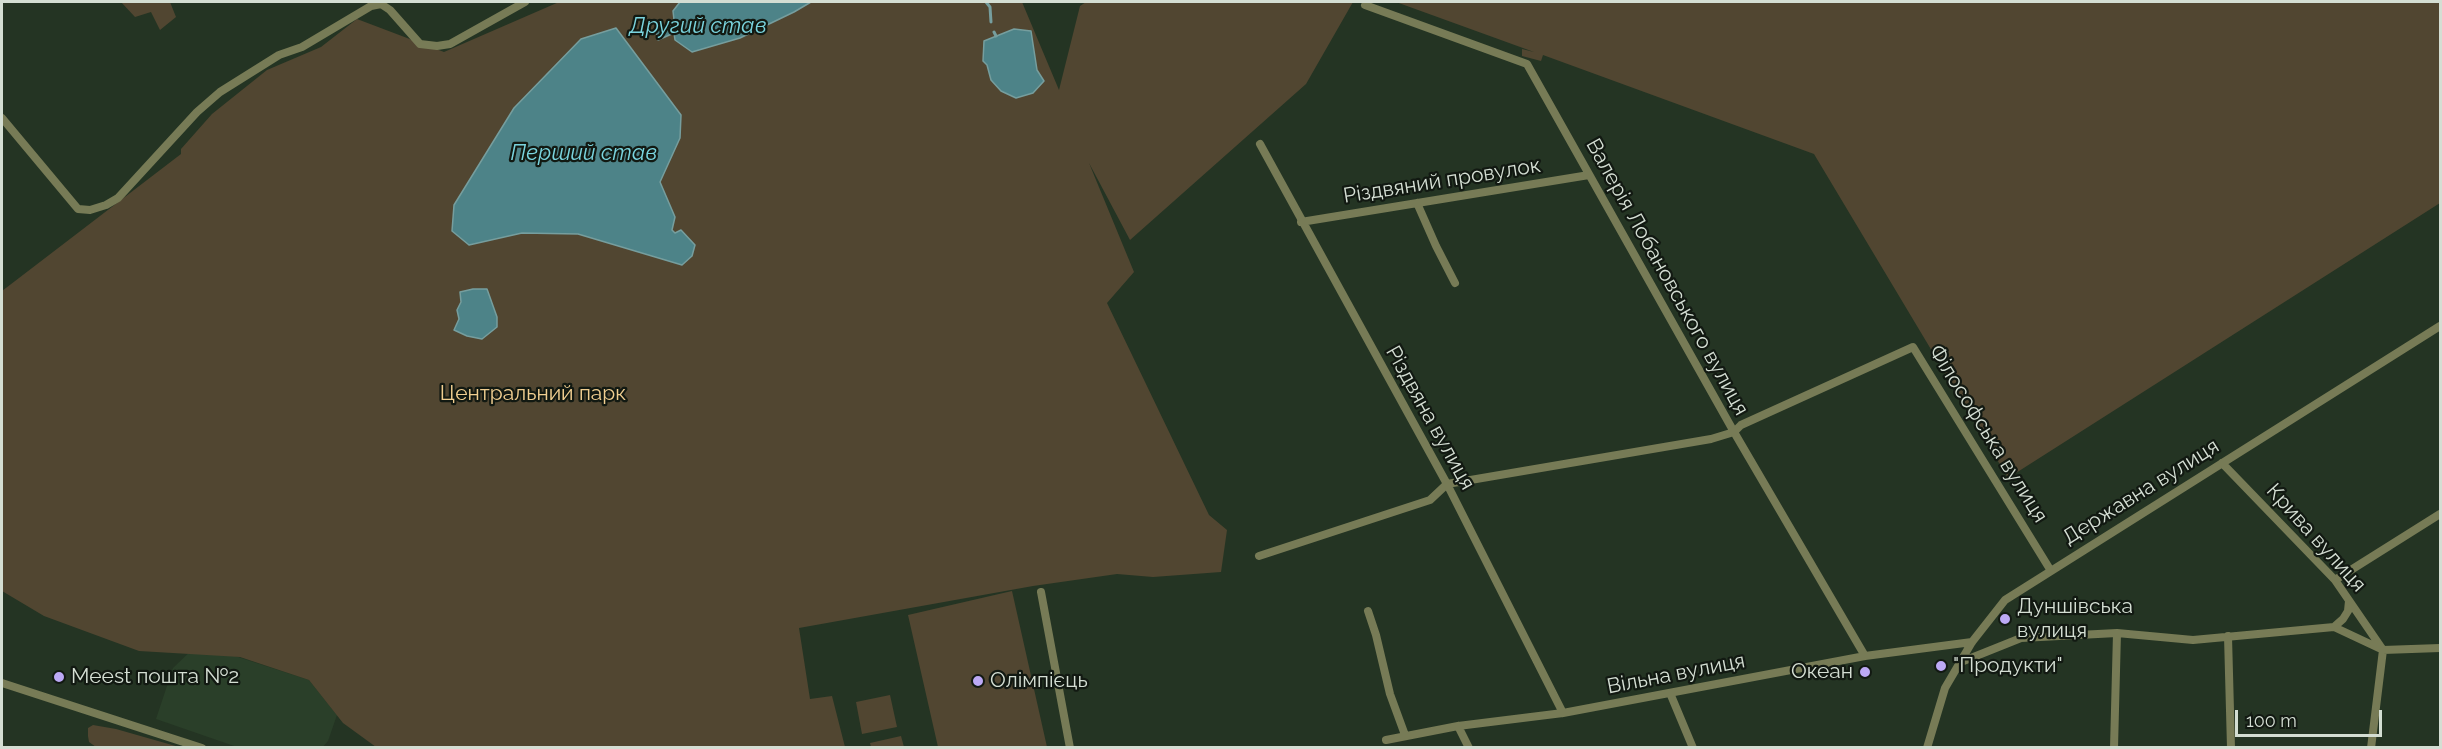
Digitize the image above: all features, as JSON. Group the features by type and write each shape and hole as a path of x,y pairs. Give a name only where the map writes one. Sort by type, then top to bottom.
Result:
{"street":[{"path":"2,118 69,200 78,209 90,210 118,198 189,121 220,92 279,55 302,47 371,6 381,4 390,10 420,44 437,46 450,44 525,2"},
{"name":"Валерія Лобановського вулиця","path":"1365,5 1527,64 1734,432 1865,656"},
{"name":"Різдвяна вулиця","path":"1260,144 1447,484 1563,713"},
{"name":"Різдвяний провулок","path":"1302,222 1589,175"},
{"path":"1417,203 1455,283"},
{"name":"Державна вулиця","path":"1927,747 1945,688 1972,642 2005,600 2440,326"},
{"name":"Філософська вулиця","path":"1734,432 1741,425 1913,347 2051,571"},
{"path":"1259,556 1430,500 1447,484 1711,439 1734,432"},
{"name":"Крива вулиця","path":"2222,463 2335,580 2383,650"},
{"path":"2335,580 2440,514"},
{"path":"1041,592 1070,747"},
{"path":"2334,627 2343,620 2348,611 2349,601"},
{"path":"1368,611 1376,634 1390,694 1405,735"},
{"path":"1961,663 2021,638 2117,633 2193,640 2334,627 2383,650 2440,648"},
{"path":"2114,747 2117,633"},
{"path":"2228,636 2230,747"},
{"name":"Вільна вулиця","path":"1386,740 1458,726 1563,713 1865,656 1972,642"},
{"path":"2371,747 2383,650"},
{"path":"2,683 202,747"},
{"path":"1670,693 1693,747"},
{"path":"1458,726 1469,747"}],"shaded area":[{"path":"198,644 309,680 337,715 328,741 322,748 237,747 156,719 173,668"}],"green space":[{"path":"121,2 170,2 176,17 160,30 151,12 135,17"},
{"name":"Центральний парк","path":"559,2 1022,2 1059,90 1080,6 1086,2 1353,2 1306,84 1130,240 1089,163 1134,272 1107,303 1209,515 1227,530 1221,572 1153,577 1117,574 1033,586 799,628 810,699 832,696 845,747 376,747 343,723 309,680 240,657 139,651 44,616 2,591 2,291 181,154 181,149 212,114 267,70 321,47 357,19 444,52"},
{"path":"1396,2 2440,2 2440,203 2008,478 1814,154 1543,55 1541,61 1522,56 1522,49 1534,52"},
{"name":"Олімпієць","path":"1012,591 1047,747 938,747 908,615"},
{"path":"890,695 897,727 862,734 856,702"},
{"path":"93,725 116,729 179,747 96,747 89,742 88,736 88,728"},
{"path":"901,736 904,747 871,747 870,743"}],"water":[{"name":"Другий став","path":"680,2 811,2 740,38 692,52 675,40 674,33 658,40 656,31 674,20 673,11"},
{"name":"Перший став","path":"616,28 681,115 680,138 660,182 675,217 672,230 675,233 681,230 695,245 692,256 682,265 578,234 522,233 469,245 452,231 454,205 514,108 581,39"},
{"path":"1014,29 1031,31 1037,70 1044,81 1033,93 1016,98 1001,91 991,80 987,65 983,61 984,41"},
{"path":"487,289 497,317 497,327 482,339 454,330 459,319 457,310 461,302 460,292"}],"waterway":[{"path":"986,2 990,7 991,22"},
{"path":"994,32 996,36"}],"place":[{"name":"Дуншівська вулиця","path":"2005,619"},
{"name":"\"Продукти\"","path":"1941,666"},
{"name":"Океан","path":"1865,672"},
{"name":"Meest пошта №2","path":"59,677"},
{"name":"Олімпієць","path":"978,681"}]}
